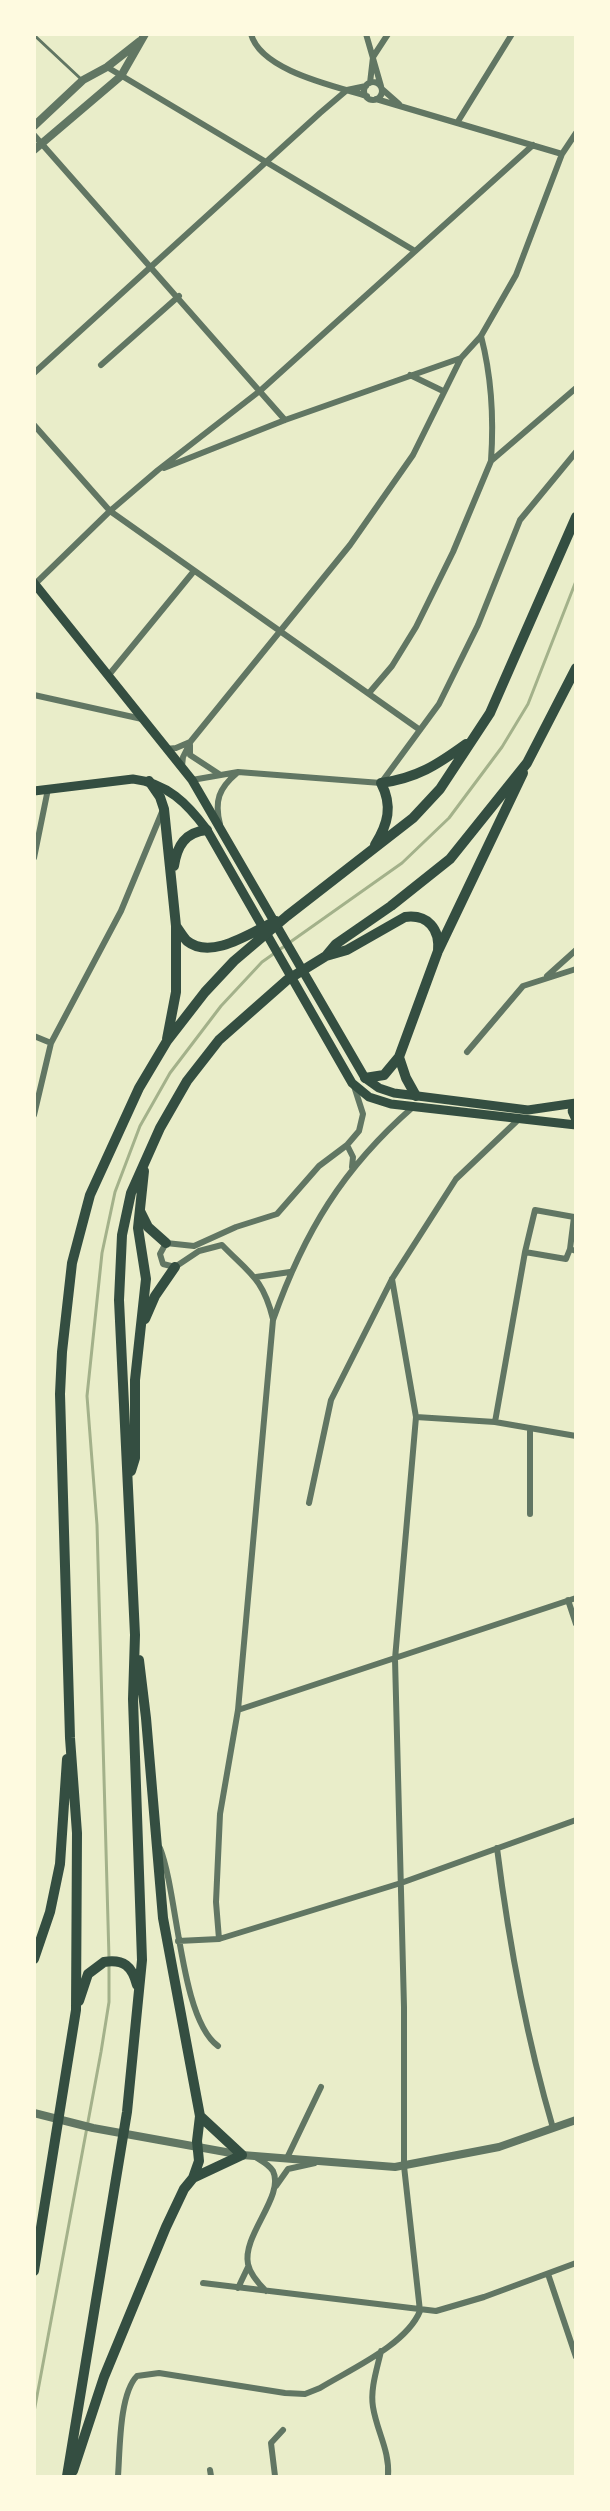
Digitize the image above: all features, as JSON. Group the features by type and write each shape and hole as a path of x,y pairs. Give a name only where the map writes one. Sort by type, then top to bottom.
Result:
{"highway":[{"path":"34,2271 76,2010 77,1833 70,1738 60,1394 62,1352 72,1263 98,1173 139,1088 167,1041 205,992 234,961 287,916 413,818 440,789 490,713 576,517"},
{"path":"365,1078 384,1075 399,1057 438,951 507,811 527,763 576,668"},
{"path":"372,850 386,828 389,810 387,796 381,783 408,779 438,764 473,740"},
{"path":"69,2476 127,2112 140,1994 142,1946 133,1699 135,1635 119,1300 122,1235 131,1192 145,1158 187,1081 219,1040 287,980 326,956 336,944 391,906 450,859 527,763"},
{"path":"149,781 160,797 164,809 176,926 176,992 167,1041"},
{"path":"171,882 176,852 183,840 192,833 209,833"},
{"path":"176,926 188,942 209,947 227,944 287,916"},
{"path":"326,956 340,953 405,917 413,916 422,917 432,924 438,939 438,951"},
{"path":"399,1057 415,1101"},
{"path":"128,1483 135,1458 139,1336 146,1279 138,1228 145,1158"},
{"path":"140,1211 148,1227 166,1243"},
{"path":"139,1336 155,1296 175,1268"},
{"path":"69,2476 104,2377 166,2227 200,2161 195,2147 200,2116 167,1946 146,1718 135,1635"},
{"path":"34,1959 50,1912 60,1864 64,1776 70,1738"},
{"path":"76,2010 88,1974 100,1964 109,1961 125,1963 132,1970 140,1994"},
{"path":"193,2178 242,2155 200,2116"}],"main road":[{"path":"35,584 192,780 365,1078 379,1088 415,1101 519,1119 576,1125"},
{"path":"34,790 133,778 149,781 174,793 192,809 209,833 352,1083 379,1101 415,1101 528,1110 576,1104"},
{"path":"576,1104 572,1111 576,1120"}],"street":[{"path":"251,34 268,58 287,70 562,154"},
{"path":"366,34 381,88 381,94 376,99"},
{"path":"366,96 373,57 388,34"},
{"path":"457,123 512,34"},
{"path":"34,126 83,80 107,67 144,36"},
{"path":"34,150 122,76 144,36"},
{"path":"107,67 415,251"},
{"path":"34,373 347,90 375,82 402,106"},
{"path":"181,768 183,757 191,741 350,546 413,455 443,391 462,358 481,336 516,275 562,154 576,133"},
{"path":"34,135 179,296 285,420"},
{"path":"35,584 110,511 158,470 261,390 533,145"},
{"path":"101,365 179,296"},
{"path":"369,693 392,666 416,627 453,552 491,461 493,419 490,380 481,336"},
{"path":"158,470 285,420 462,358"},
{"path":"409,375 443,391"},
{"path":"491,461 576,388"},
{"path":"34,425 110,511 280,634 420,730"},
{"path":"192,780 238,772 381,783 439,704 456,671 520,520 534,501 567,466 576,452"},
{"path":"108,676 194,572"},
{"path":"34,695 142,719"},
{"path":"166,749 176,748 191,741"},
{"path":"191,741 190,755 219,774"},
{"path":"221,827 216,808 219,793 226,782 238,772"},
{"path":"34,858 48,789"},
{"path":"34,1115 51,1043 121,911 164,809"},
{"path":"547,976 576,950"},
{"path":"467,1052 523,986 547,976 576,969"},
{"path":"34,1036 51,1043"},
{"path":"273,1320 269,1302 256,1277 222,1245 199,1251 175,1268 161,1261 161,1251 166,1243 194,1246 236,1227 277,1214 318,1166 347,1145 359,1131 363,1118 352,1083"},
{"path":"219,1939 216,1902 219,1828 238,1710 273,1320 290,1272 304,1242 352,1167 415,1101"},
{"path":"309,1503 331,1400 392,1279 456,1179 519,1119"},
{"path":"347,1145 353,1157 352,1167"},
{"path":"495,1422 525,1252 535,1210 574,1216 573,1250 566,1259 525,1252"},
{"path":"256,1277 290,1272"},
{"path":"118,2476 129,2388 137,2376 159,2373 298,2395 320,2388 381,2351 409,2330 420,2311 404,2166 405,2007 395,1659 416,1417 392,1279"},
{"path":"416,1417 495,1422 576,1436"},
{"path":"530,1428 530,1514"},
{"path":"238,1710 576,1598"},
{"path":"567,1600 576,1624"},
{"path":"178,1941 219,1939 401,1883 576,1820"},
{"path":"155,1833 165,1861 178,1941 202,2027 218,2046"},
{"path":"497,1848 507,1931 522,2011 553,2128"},
{"path":"287,2158 321,2087"},
{"path":"34,2113 242,2155 404,2166 499,2147 576,2120"},
{"path":"254,2156 272,2170 276,2186"},
{"path":"266,2291 248,2267 247,2257 252,2239 276,2186 288,2169 322,2162"},
{"path":"203,2283 420,2311 453,2307 576,2263"},
{"path":"238,2288 248,2267"},
{"path":"548,2274 576,2357"},
{"path":"381,2351 373,2392 373,2407 388,2458 388,2476"},
{"path":"275,2476 272,2443 283,2430"}],"lane":[{"path":"34,35 83,80"}],"waterway":[{"path":"109,1958 97,1525 87,1396 102,1253 115,1192 140,1126 170,1073 221,1006 262,962 402,863 449,818 502,747 528,704 576,581"},
{"path":"34,2412 101,2052 109,2002 109,1965"}]}
